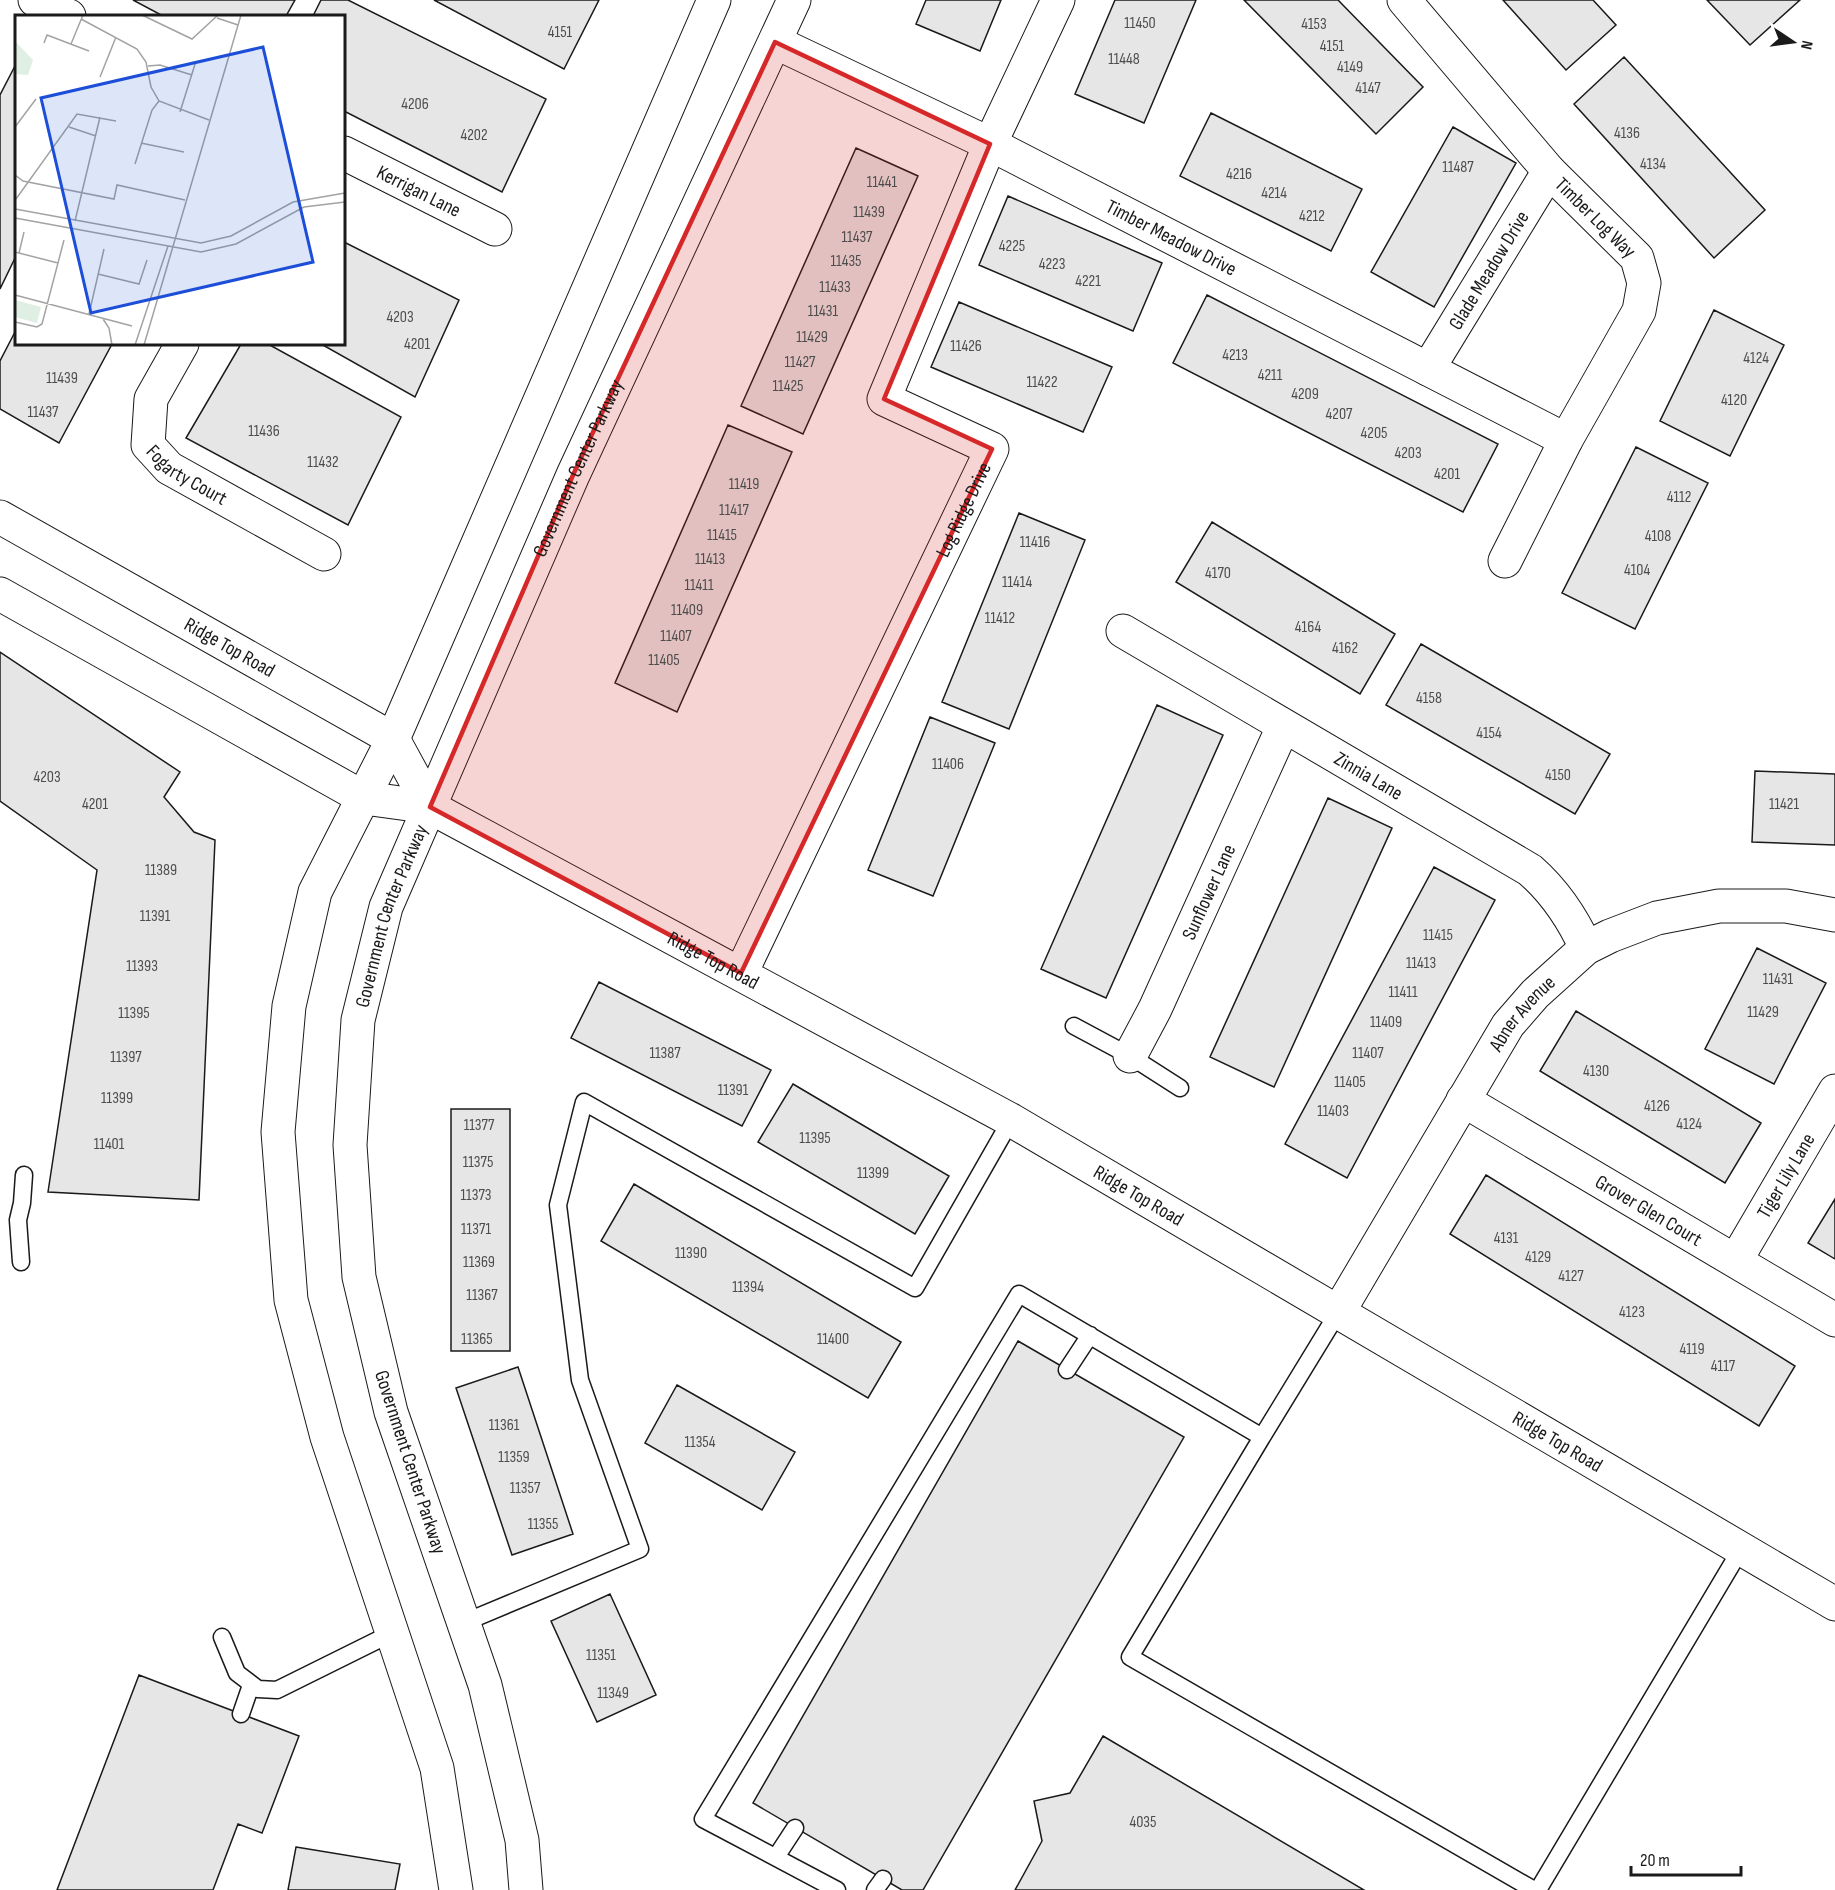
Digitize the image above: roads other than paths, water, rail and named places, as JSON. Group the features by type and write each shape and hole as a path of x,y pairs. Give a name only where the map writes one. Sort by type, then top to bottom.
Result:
{"street":[{"path":"35,0 67,15"},
{"path":"456,1890 437,1768 327,1437 291,1300 278,1132 289,1006 315,892 393,739 714,0"},
{"name":"Government Center Parkway","path":"526,1890 519,1829 485,1685 392,1412 359,1276 350,1145 358,1020 386,907 573,475 794,0"},
{"name":"Log Ridge Drive","path":"741,973 992,449 884,399 990,144 1058,0"},
{"name":"Timber Log Way","path":"1404,0 1550,171 1637,258 1644,283 1639,311 1566,440 1505,561"},
{"name":"Timber Meadow Drive","path":"775,42 990,144 1566,440"},
{"name":"Kerrigan Lane","path":"345,154 495,229"},
{"name":"Glade Meadow Drive","path":"1428,369 1550,171"},
{"name":"Fogarty Court","path":"181,345 151,399 148,445 169,468 324,554"},
{"name":"Ridge Top Road","path":"0,517 393,739"},
{"name":"Ridge Top Road","path":"0,594 364,798 430,807 1011,1120 1835,1604"},
{"name":"Zinnia Lane","path":"1123,631 1530,870 1548,886 1573,919 1586,948"},
{"name":"Sunflower Lane","path":"1130,1056 1155,1009 1283,727"},
{"path":"393,739 430,807"},
{"name":"Abner Avenue","path":"1339,1311 1508,1025 1535,994 1586,948 1657,918 1719,906 1786,906 1835,915"},
{"name":"Tiger Lily Lane","path":"1736,1260 1835,1091"},
{"name":"Grover Glen Court","path":"1463,1100 1835,1320"}],"lane":[{"path":"1074,1026 1130,1056 1180,1088"},
{"path":"463,1623 639,1549 580,1380 558,1205 584,1102 915,1288 1011,1120"},
{"path":"21,1262 18,1220 24,1175"},
{"path":"837,1890 703,1819 1019,1294 1262,1437"},
{"path":"1339,1311 1130,1657 1536,1890 1741,1549"},
{"path":"1067,1370 1090,1335"},
{"path":"222,1637 237,1673 258,1689 277,1690 392,1633"},
{"path":"241,1714 251,1684"},
{"path":"776,1857 795,1828"}]}
